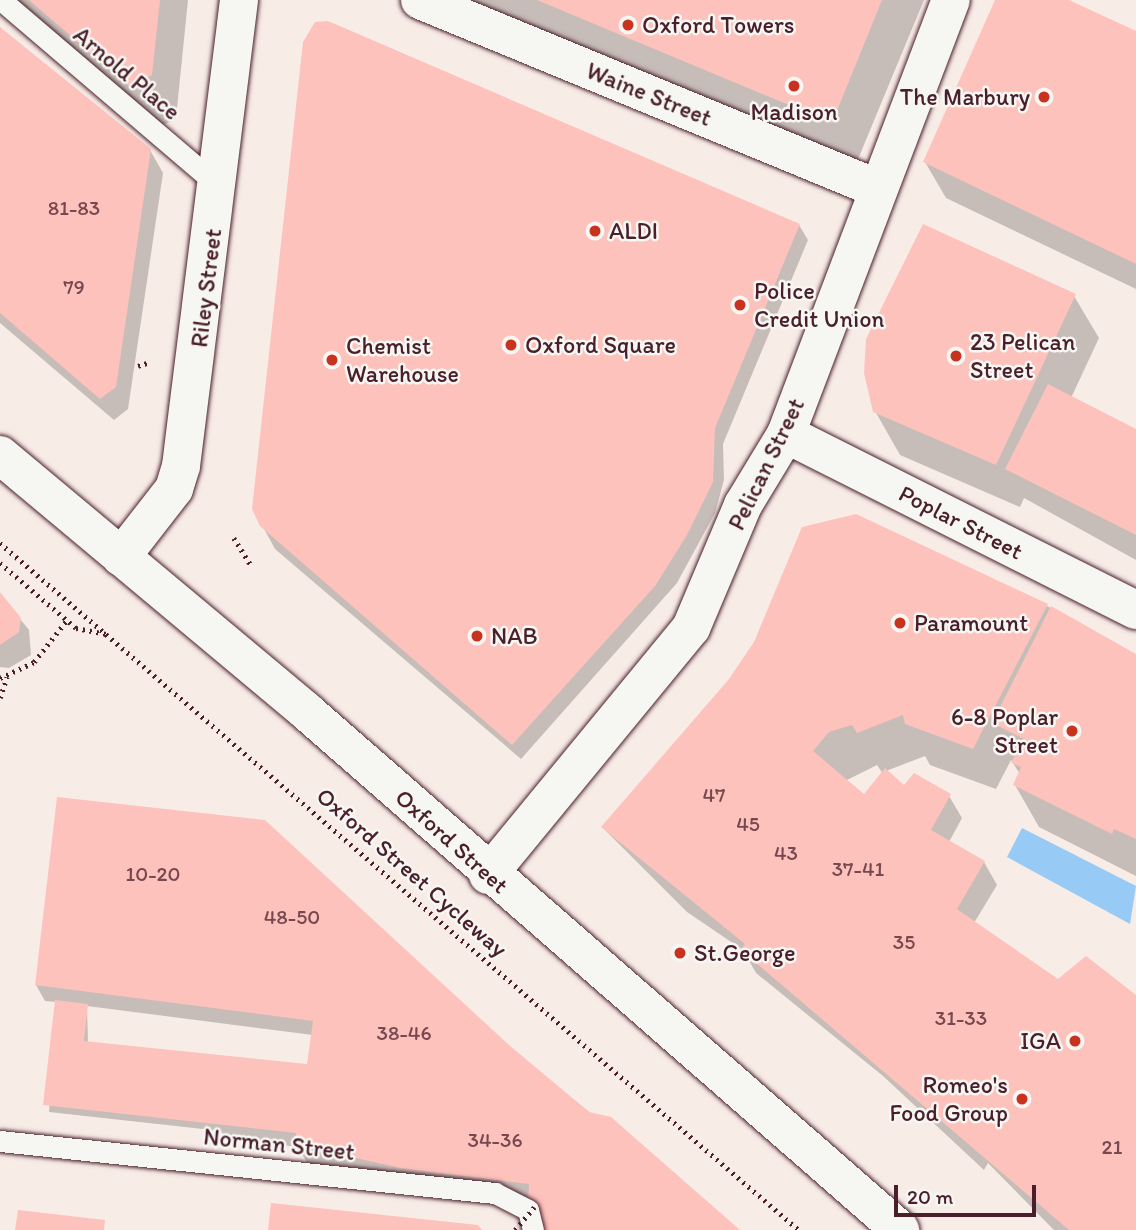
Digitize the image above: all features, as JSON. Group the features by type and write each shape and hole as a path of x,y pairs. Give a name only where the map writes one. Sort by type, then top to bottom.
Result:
{"street":[{"name":"Riley Street","path":"121,557 174,489 181,466 219,186 239,0"},
{"name":"Waine Street","path":"420,0 879,189"},
{"name":"Pelican Street","path":"488,874 691,628 743,505 786,434 951,0"},
{"name":"Poplar Street","path":"786,434 1136,610"},
{"name":"Oxford Street","path":"0,455 900,1230"}],"lane":[{"name":"Arnold Place","path":"1,0 219,186"},
{"name":"Norman Street","path":"0,1141 495,1193 528,1210 533,1230"}],"path":[{"path":"234,538 250,564"},
{"name":"Oxford Street Cycleway","path":"0,543 799,1230"},
{"path":"0,563 67,620 107,634"},
{"path":"0,678 34,662 67,620"},
{"path":"0,698 7,676"},
{"path":"515,1230 534,1208"}],"water":[{"path":"1022,828 1136,886 1130,924 1007,857"}],"building":[{"path":"29,0 160,0 152,75 130,87"},
{"name":"Madison","path":"537,0 882,0 832,123"},
{"name":"The Marbury","path":"995,0 1069,0 1136,31 1136,264 923,162"},
{"name":"Oxford Square","path":"328,21 800,224 715,428 713,482 687,535 655,586 512,745 260,526 252,509 303,42 315,22"},
{"path":"0,27 151,149 116,387 100,399 0,313"},
{"name":"23 Pelican Street","path":"923,224 1076,294 996,465 873,412 864,373 866,339"},
{"path":"1048,384 1136,429 1136,535 1005,469"},
{"path":"856,514 1048,604 973,749 905,724 903,715 857,733 852,725 829,732 813,751 864,794 885,768 904,785 914,773 951,794 931,830 985,861 957,909 1058,979 1086,956 1136,995 1136,1230 1069,1230 741,950 745,944 601,827 729,679 754,642 802,527"},
{"path":"0,592 21,618 19,632 0,645"},
{"name":"6-8 Poplar Street","path":"1051,606 1136,654 1136,839 1114,829 1112,834 1013,785 1021,767 1011,763 1024,739 992,723"},
{"path":"57,797 265,820 509,1045 589,1112 611,1117 740,1230 541,1230 528,1202 529,1184 400,1168 294,1144 296,1133 43,1105 55,1000 88,1004 84,1041 307,1064 313,1021 35,985"},
{"path":"271,1203 478,1225 482,1230 268,1230"},
{"path":"18,1210 105,1220 104,1230 15,1230"}],"place":[{"name":"Oxford Towers","path":"628,25"},
{"name":"Madison","path":"794,86"},
{"name":"The Marbury","path":"1044,97"},
{"name":"ALDI","path":"595,231"},
{"name":"Police Credit Union","path":"740,305"},
{"name":"Oxford Square","path":"511,345"},
{"name":"23 Pelican Street","path":"956,356"},
{"name":"Chemist Warehouse","path":"332,360"},
{"name":"Paramount","path":"900,623"},
{"name":"NAB","path":"477,636"},
{"name":"6-8 Poplar Street","path":"1072,731"},
{"name":"St.George","path":"680,953"},
{"name":"IGA","path":"1075,1041"},
{"name":"Romeo's Food Group","path":"1022,1099"}]}
